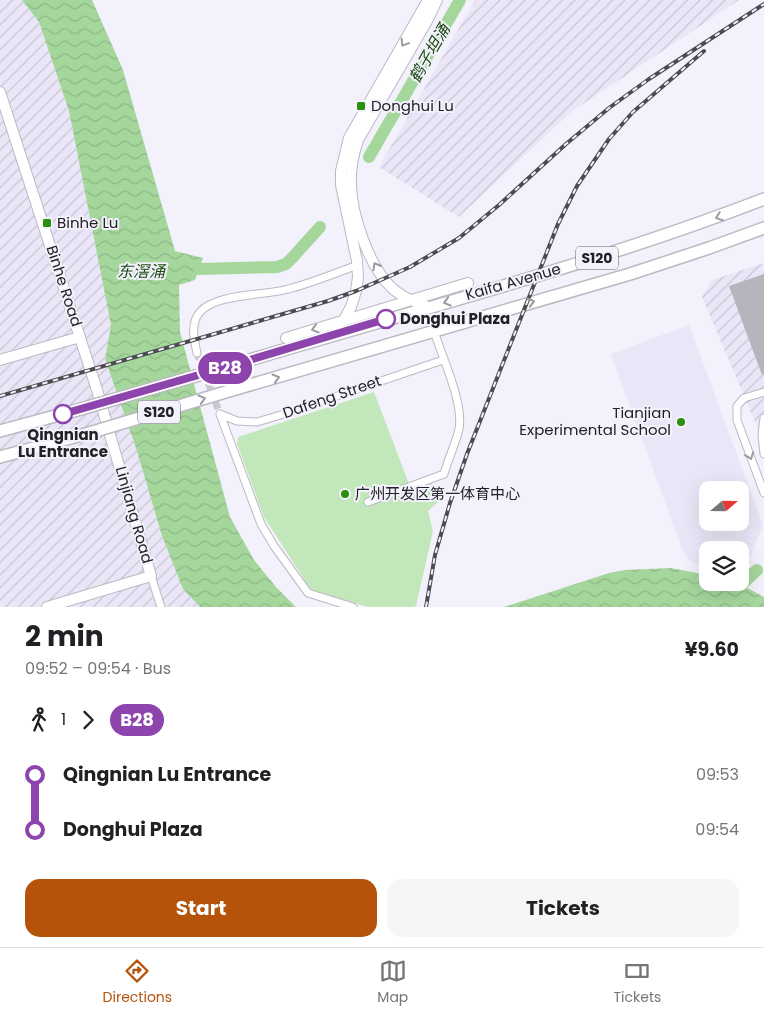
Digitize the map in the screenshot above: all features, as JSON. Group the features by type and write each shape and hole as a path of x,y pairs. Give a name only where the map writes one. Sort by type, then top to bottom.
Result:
{"main road":[{"name":"Kaifa Avenue","path":"0,431 82,409 605,256 764,199"},
{"name":"Kaifa Avenue","path":"0,457 230,392 630,274 764,228"}],"street":[{"path":"333,335 344,320 356,292 358,265 341,186 341,171 349,138 428,0"},
{"path":"428,307 410,300 388,284 375,265 362,237 352,195 352,165 358,140 415,43 437,0"},
{"name":"Binhe Road","path":"0,92 80,338"},
{"path":"197,353 194,330 196,319 199,313 206,307 229,299 289,289 358,265"},
{"path":"286,338 468,283"},
{"path":"368,502 444,474 459,430 459,419 456,396 434,331"},
{"path":"0,360 80,338"},
{"name":"Linjiang Road","path":"80,338 98,390 161,607"},
{"name":"Dafeng Street","path":"353,607 308,592 274,546 261,524 220,414 237,421 262,420 443,360"},
{"path":"764,392 744,398 737,406 737,420 764,493"},
{"path":"764,418 762,435 764,454"},
{"path":"46,607 151,576"}],"shaded area":[{"path":"0,0 22,0 39,22 69,111 111,325 105,359 136,448 162,536 183,589 200,607 0,607"},
{"path":"475,0 739,0 571,112 459,217 379,167"},
{"path":"764,263 764,443 702,297 712,280"},
{"name":"Tianjian Experimental School","path":"689,325 747,481 699,481 699,531 749,531 749,487 763,525 749,558 749,541 699,541 699,566 689,560 683,551 611,354"},
{"name":"广州开发区第一体育中心","path":"374,392 409,484 429,477 438,502 428,511 433,531 416,606 412,607 368,607 311,590 264,517 237,444 238,437"}],"water":[{"name":"东滘涌","path":"22,0 92,0 123,70 175,251 203,258 195,280 179,285 180,332 230,517 254,560 276,587 296,607 200,607 183,589 162,536 136,448 105,359 111,325 69,111 39,22"},
{"path":"671,568 699,573 699,591 749,591 749,589 764,597 764,607 504,607 609,573 625,570"}],"building":[{"path":"764,274 764,374 762,375 729,286"}],"waterway":[{"name":"鹤子坦涌","path":"369,157 460,0"},
{"name":"鹤子坦涌","path":"199,269 277,267 286,264 320,227"},
{"path":"749,577 757,570"}],"tunnel":[{"path":"197,353 220,414"}],"railway":[{"path":"0,396 328,301 410,267 459,238 609,108 649,79 764,4"},
{"path":"426,607 435,555 450,503 467,454 558,224 577,186 609,139 633,112 704,51"}],"bus line":[{"name":"B28","path":"63,414 386,319"}],"place":[{"name":"Donghui Lu","path":"361,106"},
{"name":"Binhe Lu","path":"47,223"},
{"name":"Donghui Plaza","path":"386,319"},
{"name":"Qingnian Lu Entrance","path":"63,414"},
{"name":"Tianjian Experimental School","path":"681,422"},
{"name":"广州开发区第一体育中心","path":"345,494"}]}
